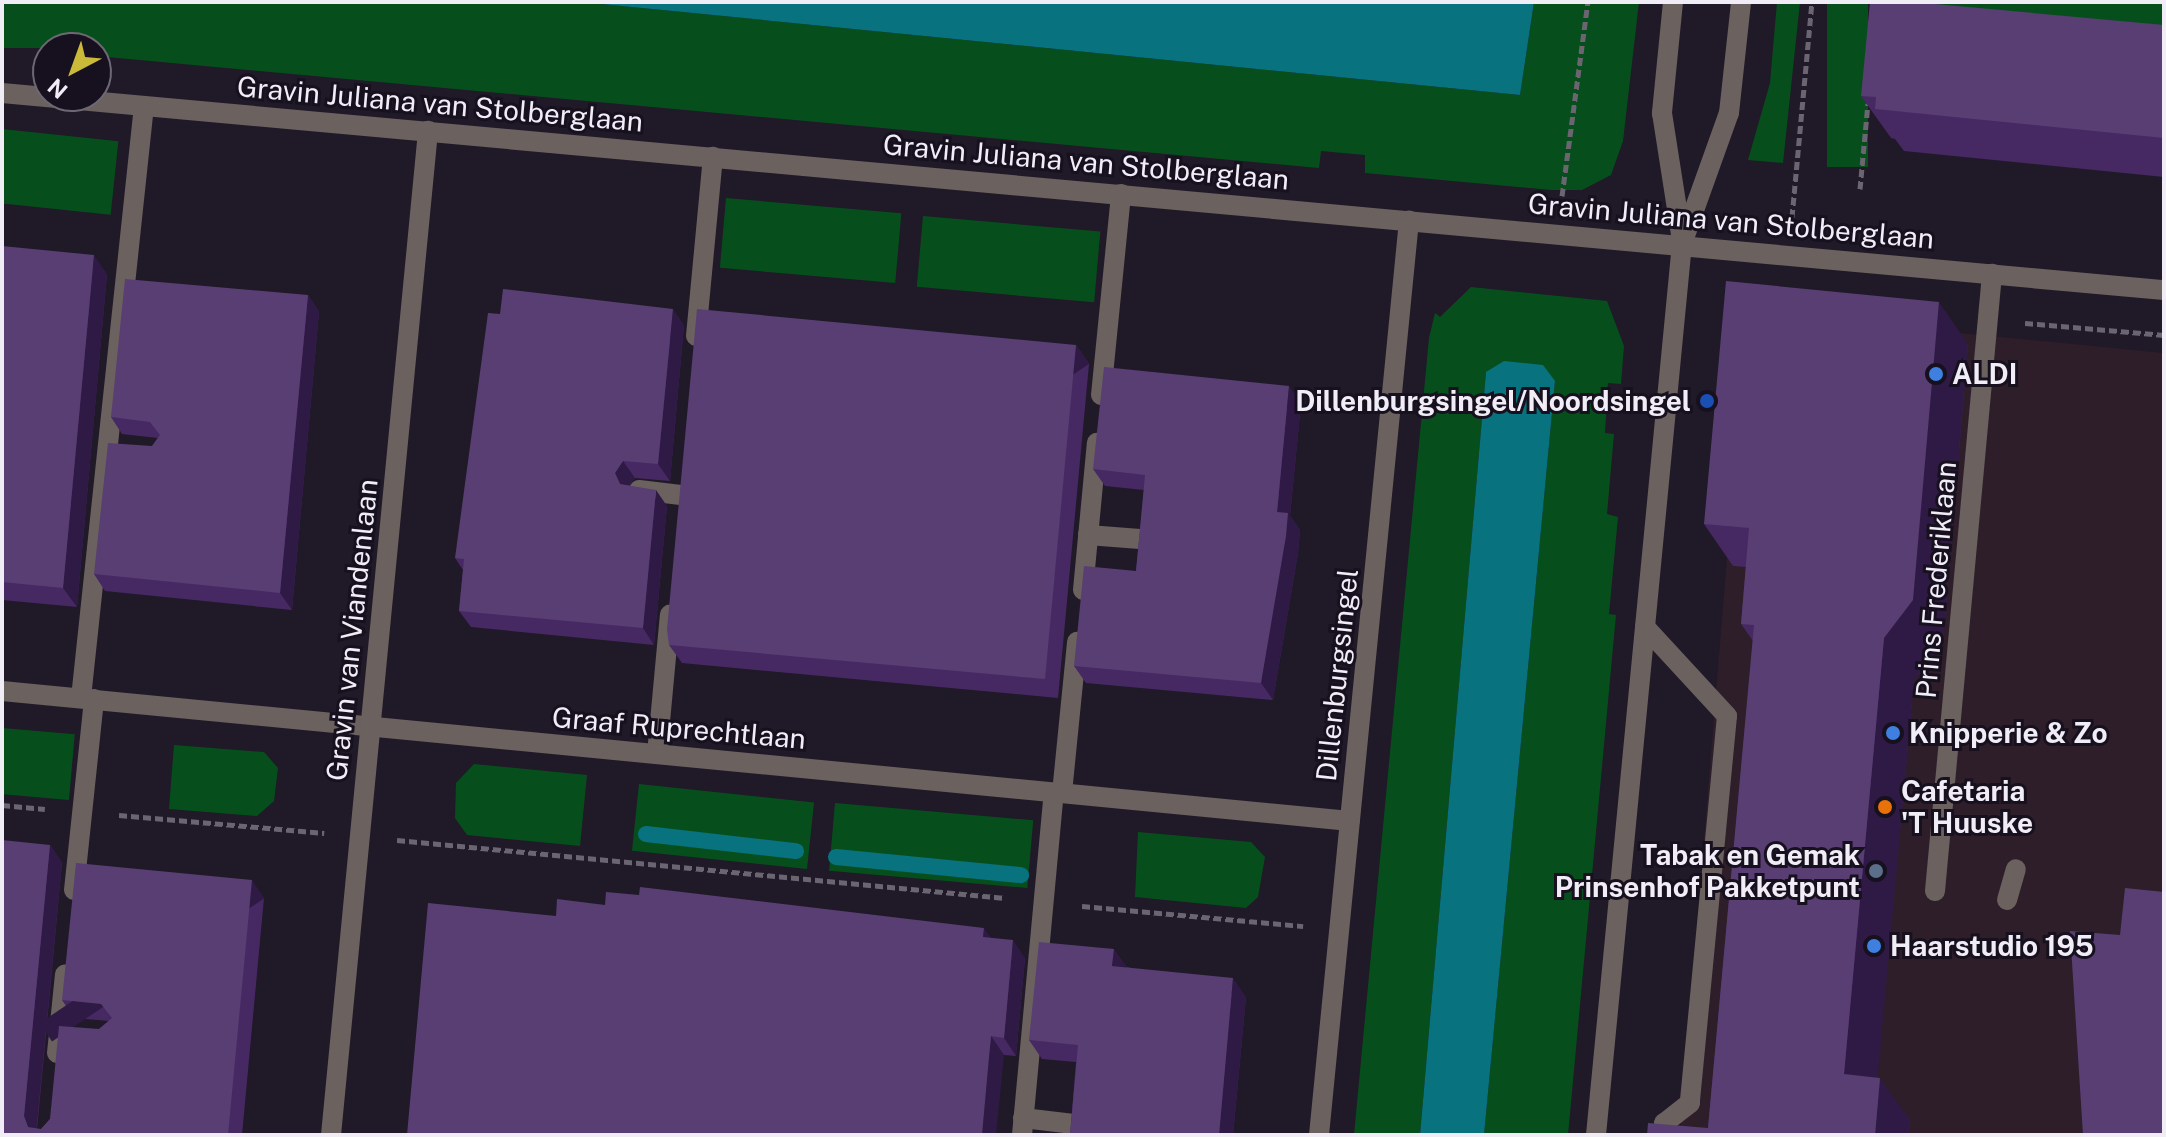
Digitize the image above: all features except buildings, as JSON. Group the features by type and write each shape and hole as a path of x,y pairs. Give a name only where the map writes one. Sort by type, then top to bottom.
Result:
{"street":[{"path":"1596,1135 1682,244 1662,113 1673,2"},
{"path":"1682,244 1729,113 1741,2"},
{"name":"Gravin Juliana van Stolberglaan","path":"2,93 2164,290"},
{"path":"70,921 82,812 107,445 144,106"},
{"name":"Gravin van Viandenlaan","path":"331,1135 428,131"},
{"path":"694,357 713,157"},
{"path":"1074,1124 1022,1127 1042,902 1080,618 1121,194"},
{"name":"Dillenburgsingel","path":"1319,1135 1409,220"},
{"name":"Prins Frederiklaan","path":"1935,891 1992,274"},
{"path":"107,445 133,448"},
{"path":"678,525 684,464"},
{"path":"639,490 681,495"},
{"path":"1088,535 1140,539"},
{"path":"657,754 673,586"},
{"path":"1645,627 1727,716 1690,1103 1664,1123 1663,1135"},
{"name":"Graaf Ruprechtlaan","path":"2,691 1350,821"},
{"path":"2007,900 2016,869"},
{"path":"55,1075 67,952"},
{"path":"59,1030 85,1032"}],"path":[{"path":"1557,233 1588,2"},
{"path":"1789,254 1812,2"},
{"path":"1860,189 1869,96"},
{"path":"1988,320 2164,335"},
{"path":"2,805 1340,930"}],"shaded area":[{"path":"1747,312 2164,353 2164,1135 1680,1135"}],"green space":[{"path":"2,2 581,2 1520,95 1534,2 1639,2 1623,141 1611,175 1582,190 1551,190 1365,173 1365,155 1321,151 1319,168 112,57 112,32 32,32 32,48 2,48"},
{"path":"1777,2 1800,2 1783,163 1748,160 1770,83"},
{"path":"1827,2 1868,2 1868,167 1827,167"},
{"path":"1886,2 2164,2 2164,59"},
{"path":"2,129 118,141 111,215 2,203"},
{"path":"726,198 901,213 895,283 720,268"},
{"path":"923,216 1100,232 1094,302 917,287"},
{"path":"1471,287 1607,301 1624,346 1621,384 1608,383 1605,433 1614,434 1607,514 1618,517 1609,614 1616,615 1568,1135 1484,1135 1555,381 1486,372 1420,1135 1354,1135 1429,338 1435,313 1440,317"},
{"path":"2,728 75,734 69,800 2,794"},
{"path":"174,745 264,752 278,768 274,801 257,816 169,809"},
{"path":"474,764 587,775 580,846 467,835 455,818 456,783"},
{"path":"639,784 814,802 807,869 632,851"},
{"path":"835,803 1033,820 1027,888 829,871"},
{"path":"1138,832 1251,842 1265,857 1258,897 1246,908 1135,897"}],"water":[{"path":"581,2 1534,2 1520,95"},
{"path":"1504,361 1543,365 1555,381 1484,1135 1420,1135 1486,372"}],"waterway":[{"path":"646,834 796,851"},
{"path":"836,857 1021,875"}],"place":[{"name":"ALDI","path":"1936,374"},
{"name":"Dillenburgsingel/Noordsingel","path":"1707,401"},
{"name":"Knipperie & Zo","path":"1893,733"},
{"name":"Cafetaria 'T Huuske","path":"1885,807"},
{"name":"Tabak en Gemak Prinsenhof Pakketpunt","path":"1876,871"},
{"name":"Haarstudio 195","path":"1874,946"}]}
